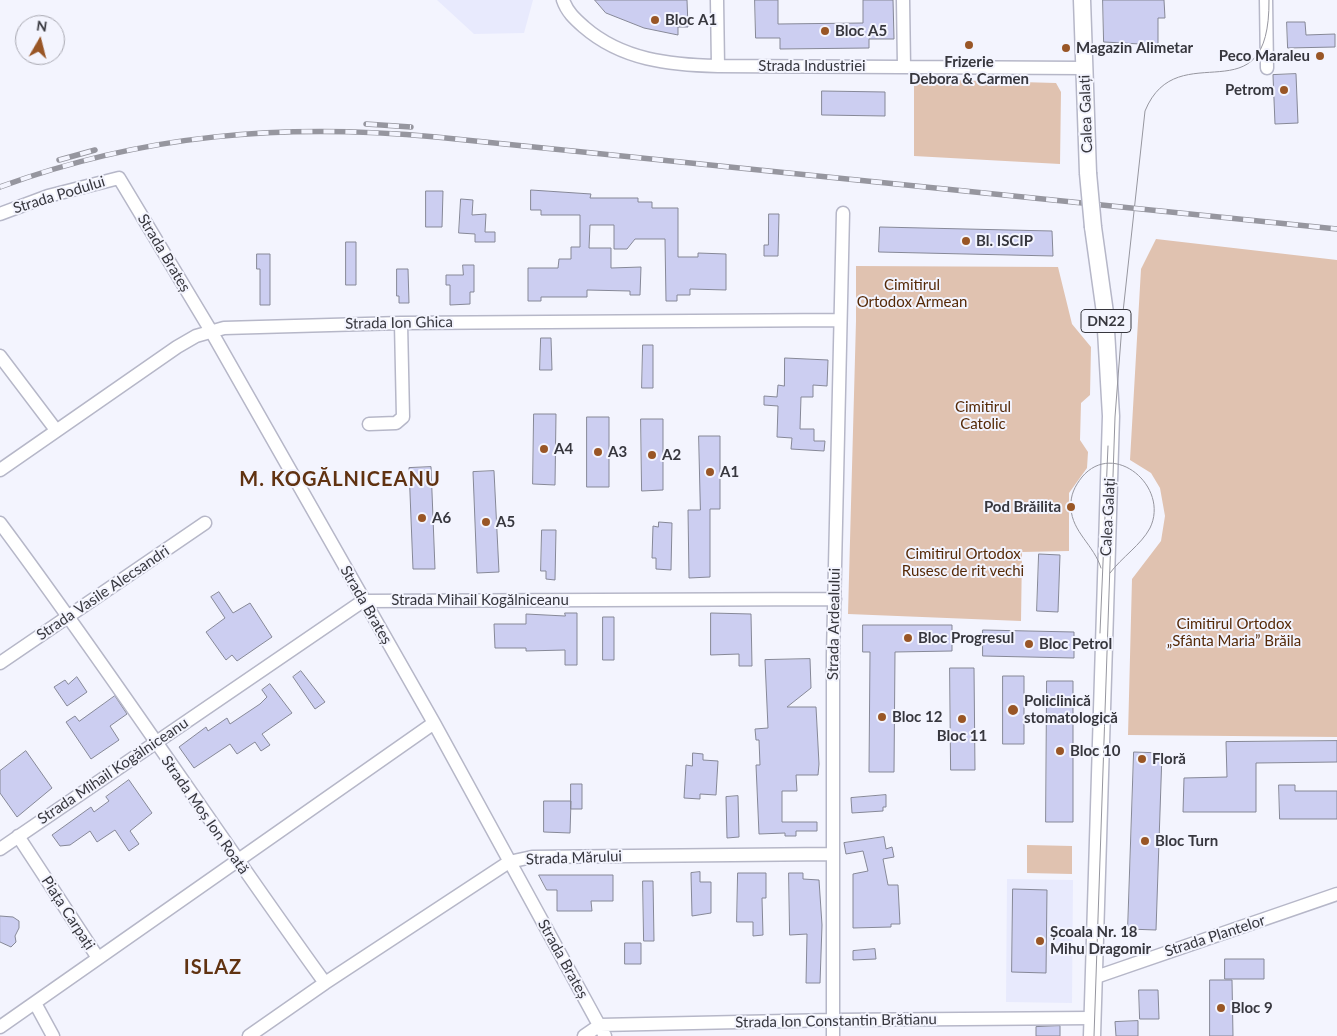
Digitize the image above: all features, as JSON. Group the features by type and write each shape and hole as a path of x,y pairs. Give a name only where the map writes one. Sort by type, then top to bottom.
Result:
{"main road":[{"name":"Calea Galați","path":"1082,0 1088,173 1093,227 1105,313 1111,416 1092,1036"}],"street":[{"name":"Strada Industriei","path":"563,0 566,8 584,27 604,43 621,51 665,63 718,66 1084,68"},
{"path":"717,0 718,66"},
{"path":"903,0 904,66"},
{"path":"1266,0 1267,68"},
{"name":"Strada Podului","path":"0,214 56,193 119,178"},
{"name":"Strada Brateș","path":"119,178 211,331 434,723 603,1031"},
{"name":"Strada Ardealului","path":"833,1036 832,854 835,599 843,213"},
{"name":"Strada Ion Ghica","path":"0,470 177,347 211,331 224,328 401,323 840,320"},
{"path":"370,424 396,423 403,417 401,323"},
{"path":"0,356 56,430"},
{"name":"Strada Moș Ion Roată","path":"0,523 70,616 236,860 325,983"},
{"name":"Strada Vasile Alecsandri","path":"0,662 205,523"},
{"name":"Strada Mihail Kogălniceanu","path":"18,836 363,600 835,599"},
{"path":"98,958 434,723"},
{"path":"0,848 18,836"},
{"name":"Piața Carpați","path":"0,1027 98,958 18,836"},
{"name":"Strada Mărului","path":"249,1036 325,983 509,862 532,857 832,854"},
{"name":"Strada Plantelor","path":"1093,978 1337,894"},
{"path":"35,1003 53,1036"},
{"name":"Strada Ion Constantin Brătianu","path":"603,1031 833,1020 1092,1018"},
{"path":"584,1036 603,1031"}],"shaded area":[{"path":"437,0 533,0 524,33 474,34"},
{"name":"Școala Nr. 18 Mihu Dragomir","path":"1007,879 1073,880 1072,1003 1006,1002"}],"green space":[{"path":"914,79 1056,83 1061,92 1060,164 914,156"},
{"name":"Cimitirul Ortodox „Sfânta Maria” Brăila","path":"1156,239 1337,260 1337,737 1128,735 1132,579 1161,541 1165,516 1160,488 1151,473 1130,460 1141,269"},
{"path":"856,266 1058,267 1072,324 1091,347 1090,395 1081,403 1080,440 1088,452 1087,468 1069,493 1069,551 1022,552 1021,621 848,614"},
{"path":"1027,845 1072,846 1072,874 1027,873"}],"building":[{"name":"Bloc A1","path":"595,0 687,0 688,27 678,27 678,35 644,28 606,13"},
{"name":"Bloc A5","path":"755,0 778,0 778,24 863,23 863,0 893,0 894,39 869,39 869,48 780,49 780,38 756,38"},
{"path":"1103,0 1164,0 1165,18 1158,18 1158,45 1104,42"},
{"path":"1287,22 1305,22 1306,35 1335,34 1335,47 1288,48"},
{"path":"1296,74 1298,123 1275,124 1273,75"},
{"path":"822,91 885,92 885,116 822,115"},
{"path":"531,190 591,194 590,198 638,198 638,202 652,202 652,208 678,208 678,257 698,257 698,253 726,254 726,290 690,289 690,295 677,295 677,301 666,301 665,239 635,239 627,249 614,249 614,225 590,225 589,248 611,248 611,268 641,267 640,295 630,295 630,291 587,290 587,297 541,297 541,301 528,301 528,268 558,268 559,259 571,259 571,247 580,247 580,215 541,215 541,210 531,210"},
{"path":"426,191 443,191 442,227 426,227"},
{"path":"461,199 473,200 472,215 486,214 485,232 495,232 495,242 475,242 475,234 459,233"},
{"path":"769,214 779,214 778,256 764,256 764,245 768,245"},
{"name":"Bl. ISCIP","path":"880,227 1052,231 1053,256 879,252"},
{"path":"346,242 356,242 356,285 346,285"},
{"path":"257,254 270,254 270,305 260,305 260,269 257,269"},
{"path":"463,265 474,265 474,292 470,292 470,304 450,305 450,285 446,285 446,275 463,275"},
{"path":"397,269 408,269 409,303 399,303 399,296 397,296"},
{"path":"541,338 551,338 552,370 540,370"},
{"path":"643,345 653,345 653,388 642,388"},
{"path":"785,358 828,360 827,386 813,385 813,397 801,397 800,429 814,429 814,441 825,441 824,451 791,449 792,438 777,437 778,406 764,405 764,396 777,397 778,385 784,386"},
{"name":"A4","path":"534,414 556,414 555,485 533,484"},
{"name":"A3","path":"587,417 609,417 609,487 587,487"},
{"name":"A2","path":"641,419 663,419 663,490 642,491"},
{"name":"A1","path":"699,436 720,436 720,509 710,509 710,577 689,578 688,510 700,510"},
{"name":"A6","path":"431,467 435,569 413,569 409,468"},
{"name":"A5","path":"494,471 499,572 477,573 473,472"},
{"path":"659,522 672,523 671,570 656,569 656,558 652,558 653,526 658,527"},
{"path":"542,530 556,530 555,580 546,579 546,571 541,571"},
{"path":"1039,554 1060,555 1058,612 1037,611"},
{"path":"219,592 233,613 250,603 272,637 237,661 232,655 226,660 206,632 225,618 211,597"},
{"path":"565,613 577,613 577,665 565,665 565,650 526,651 526,648 495,648 494,624 526,624 526,614 565,616"},
{"path":"711,613 751,614 752,666 739,666 739,654 711,655"},
{"path":"603,617 614,617 614,660 603,660"},
{"path":"863,625 952,625 952,651 895,652 894,772 869,772 870,652 863,652"},
{"name":"Bloc Petrol","path":"983,630 1074,632 1074,658 983,656"},
{"path":"810,659 811,688 787,707 816,707 818,775 796,775 797,791 782,791 782,822 817,822 817,831 796,831 796,836 785,836 785,833 759,834 756,765 760,765 759,740 756,740 755,729 768,728 765,660"},
{"name":"Bloc 11","path":"950,668 974,668 975,770 951,770"},
{"path":"301,671 325,702 315,709 293,677"},
{"name":"Policlinică stomatologică","path":"1003,676 1024,676 1024,744 1003,744"},
{"path":"77,677 87,692 67,706 54,687 65,680 68,684"},
{"name":"Bloc 10","path":"1047,681 1073,681 1073,822 1046,822"},
{"path":"270,684 292,713 262,734 270,745 261,751 255,742 237,754 230,744 194,768 179,747 206,727 208,731 227,718 230,724 260,704 267,697 262,690"},
{"path":"115,696 127,714 110,726 119,740 91,759 66,722 75,716 79,721"},
{"path":"1337,741 1337,762 1256,763 1256,812 1183,812 1184,778 1227,777 1226,742"},
{"path":"26,751 52,788 17,817 0,793 0,771"},
{"name":"Bloc Turn","path":"1134,752 1162,753 1156,930 1128,929"},
{"path":"693,753 703,754 703,760 718,761 716,795 700,794 700,799 684,798 686,765 692,766"},
{"path":"129,780 152,813 130,831 139,844 129,851 115,830 97,842 90,831 70,845 60,846 52,835 91,807 94,812 109,801 106,797"},
{"path":"571,784 582,784 582,809 571,809"},
{"path":"1279,785 1295,785 1295,791 1337,791 1337,819 1280,819"},
{"path":"886,795 886,807 883,807 883,811 852,813 851,798"},
{"path":"738,796 739,837 727,838 726,797"},
{"path":"544,801 571,801 570,833 544,832"},
{"path":"884,837 886,849 892,847 894,857 883,859 888,885 898,885 900,924 891,924 891,927 853,928 853,874 868,871 863,851 846,854 844,843"},
{"path":"700,872 700,882 711,882 711,913 692,916 691,873"},
{"path":"738,873 766,873 766,898 762,898 763,935 753,936 753,922 737,922"},
{"path":"789,873 803,873 803,879 819,880 822,925 820,983 806,983 807,934 790,935"},
{"path":"539,875 613,875 613,901 591,901 592,911 557,911 557,890 547,890"},
{"path":"643,881 653,881 654,941 644,941"},
{"path":"1013,889 1047,890 1046,973 1012,972"},
{"path":"0,916 13,917 19,921 19,928 15,936 16,942 11,947 0,942"},
{"path":"625,943 641,943 641,964 625,964"},
{"path":"875,949 876,959 853,960 853,951"},
{"path":"1225,959 1264,959 1264,979 1225,979"},
{"name":"Bloc 9","path":"1210,980 1232,980 1233,1036 1210,1036"},
{"path":"1139,990 1158,990 1159,1019 1140,1019"},
{"path":"1138,1021 1138,1036 1116,1036 1115,1022"},
{"path":"1060,1026 1060,1036 1036,1036 1036,1027"}],"tram line":[{"path":"1094,1036 1115,417 1123,312 1145,111 1160,88 1178,77 1239,68 1255,58 1265,37 1269,0"},
{"path":"1100,633 1108,446"},
{"path":"1101,568 1094,552 1075,524 1072,517 1071,499 1082,477 1095,467 1109,463 1123,466 1136,473 1146,484 1152,497 1154,512 1150,528 1146,534 1110,573"}],"railway":[{"path":"366,124 411,127"},
{"path":"0,187 54,169 161,144 215,137 324,131 436,137 1337,229"},
{"path":"59,160 95,150"}],"place":[{"name":"Bloc A1","path":"655,20"},
{"name":"Bloc A5","path":"825,31"},
{"name":"Frizerie Debora & Carmen","path":"969,45"},
{"name":"Magazin Alimetar","path":"1066,48"},
{"name":"Peco Maraleu","path":"1320,56"},
{"name":"Petrom","path":"1284,90"},
{"name":"Bl. ISCIP","path":"966,241"},
{"name":"A4","path":"544,449"},
{"name":"A3","path":"598,452"},
{"name":"A2","path":"652,455"},
{"name":"A1","path":"710,472"},
{"name":"Pod Brăilita","path":"1071,507"},
{"name":"A6","path":"422,518"},
{"name":"A5","path":"486,522"},
{"name":"Bloc Progresul","path":"908,638"},
{"name":"Bloc Petrol","path":"1029,644"},
{"name":"Policlinică stomatologică","path":"1013,710"},
{"name":"Bloc 12","path":"882,717"},
{"name":"Bloc 11","path":"962,719"},
{"name":"Bloc 10","path":"1060,751"},
{"name":"Floră","path":"1142,759"},
{"name":"Bloc Turn","path":"1145,841"},
{"name":"Școala Nr. 18 Mihu Dragomir","path":"1040,941"},
{"name":"Bloc 9","path":"1221,1008"}],"district":[{"name":"M. KOGĂLNICEANU","path":"340,480"},
{"name":"ISLAZ","path":"213,968"}],"park label":[{"name":"Cimitirul Ortodox Armean","path":"912,294"},
{"name":"Cimitirul Catolic","path":"983,416"},
{"name":"Cimitirul Ortodox Rusesc de rit vechi","path":"963,562"}]}
